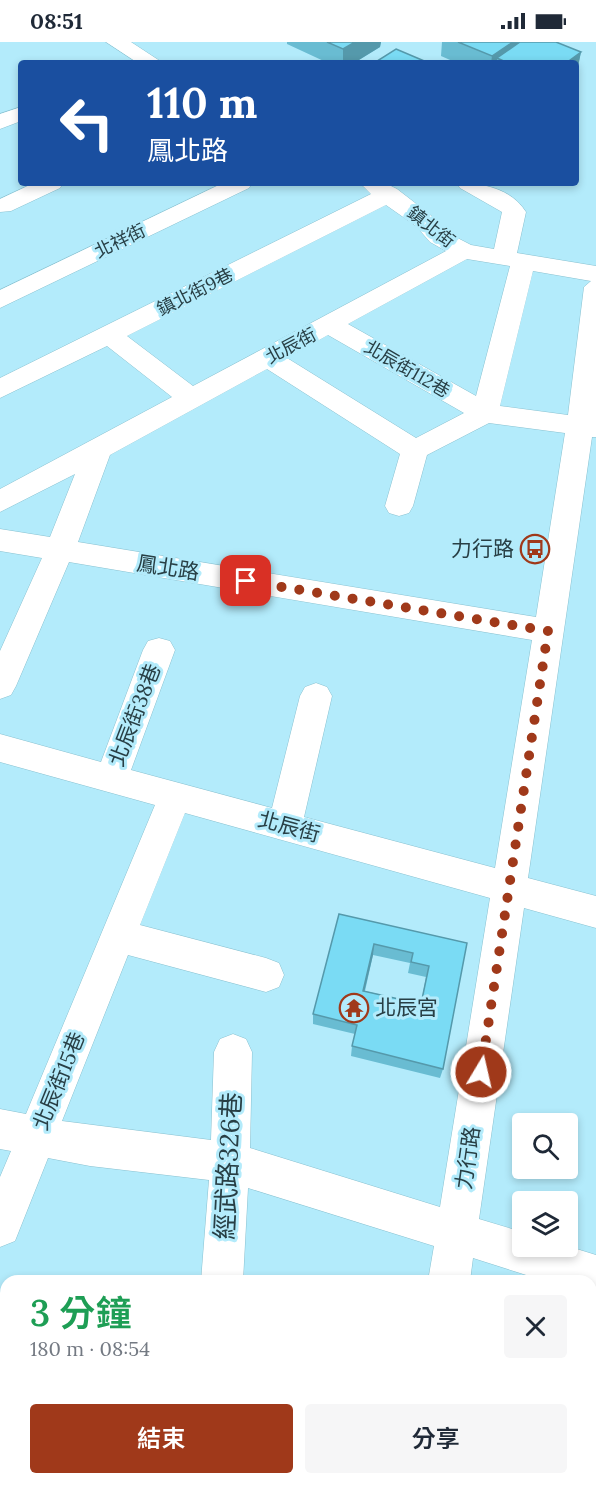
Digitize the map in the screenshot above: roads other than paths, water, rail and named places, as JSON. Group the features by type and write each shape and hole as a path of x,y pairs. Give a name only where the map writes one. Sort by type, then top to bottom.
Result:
{"street":[{"path":"116,42 143,60"},
{"path":"0,122 18,114"},
{"path":"3,206 45,186"},
{"name":"北祥街","path":"0,300 235,186"},
{"path":"474,186 512,207 514,212 513,261 485,413"},
{"name":"鎮北街","path":"379,189 424,221 438,237 464,251"},
{"name":"鎮北街9巷","path":"0,389 109,335 379,189"},
{"path":"464,251 596,274"},
{"name":"北辰街","path":"0,502 464,251"},
{"name":"力行路","path":"450,1275 548,631 588,427 596,287"},
{"name":"北辰街112巷","path":"330,325 485,413"},
{"path":"109,335 192,399"},
{"path":"269,358 415,450"},
{"path":"399,506 415,450 485,413 588,427"},
{"path":"0,686 60,550 98,450"},
{"name":"鳳北路","path":"0,540 548,631"},
{"name":"北辰街38巷","path":"111,779 159,650"},
{"path":"285,826 316,696"},
{"name":"北辰街","path":"0,748 596,912"},
{"name":"北辰街15巷","path":"0,1226 18,1133 119,936 175,796"},
{"path":"119,936 266,975"},
{"name":"經武路326巷","path":"222,1275 230,1162 233,1052"},
{"path":"18,1133 90,1146 230,1162 593,1275"}],"place":[{"name":"力行路","path":"535,549"},
{"name":"北辰宮","path":"354,1008"}]}
